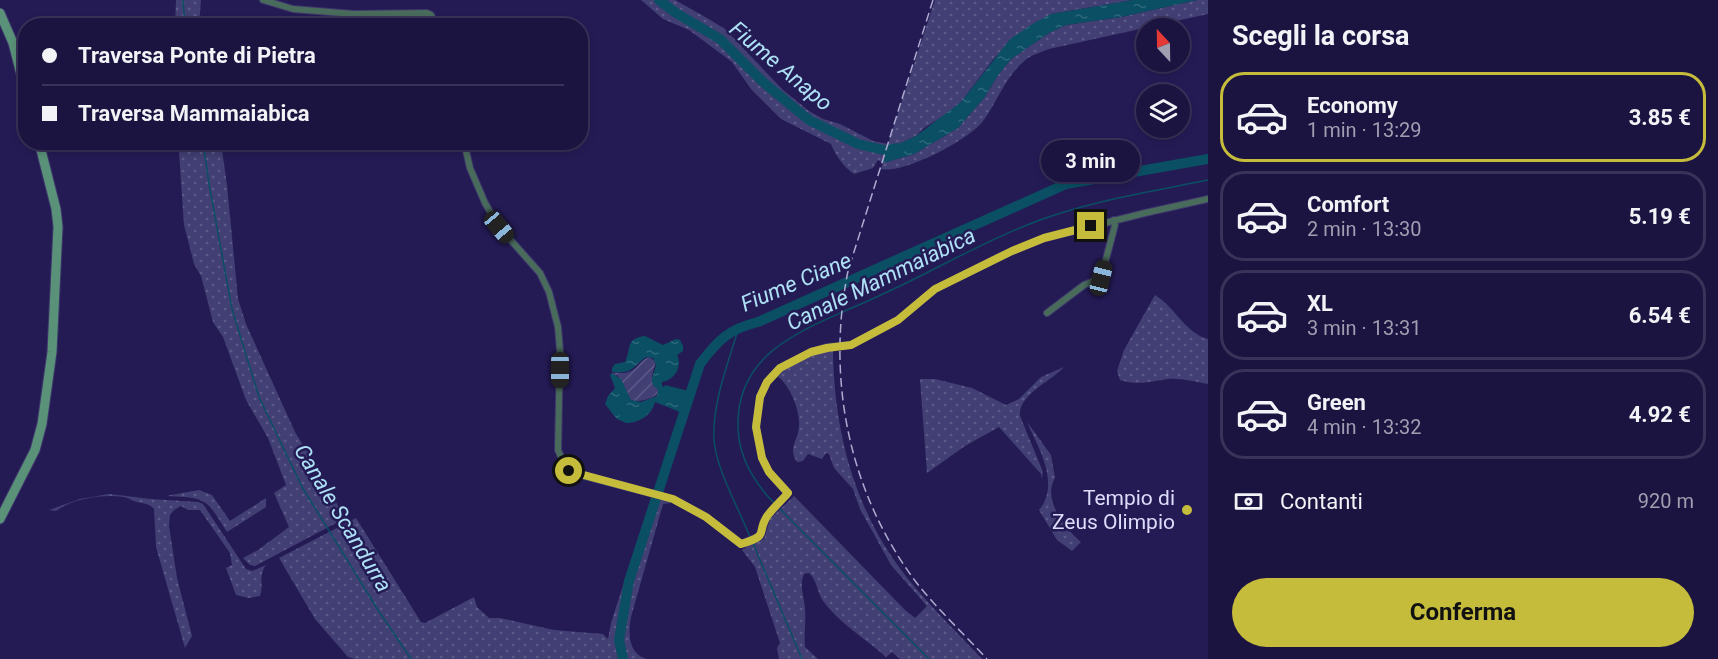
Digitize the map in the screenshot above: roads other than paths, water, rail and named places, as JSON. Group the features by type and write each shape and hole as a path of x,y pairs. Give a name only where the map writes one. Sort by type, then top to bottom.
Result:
{"street":[{"path":"263,0 293,9 354,14 427,13 432,18"},
{"path":"0,13 13,43 18,63"},
{"path":"0,519 35,450 42,424 52,352 58,227 56,209 41,150"},
{"path":"466,150 470,168 484,203 499,227 540,273 549,292 558,327 560,351 558,450 569,471 665,496 706,517 741,544 756,539 762,533 766,518 788,493 769,472 762,458 756,427 760,397 767,382 780,368 811,352 851,345 898,320 935,289 1044,238 1208,199"},
{"path":"1047,313 1084,285 1101,278 1115,225 1114,220"}],"water":[{"path":"1133,0 1197,0 1121,17 1066,25 1049,33 1011,59 984,98 958,128 914,154 883,163 889,144 901,143 916,136 961,102 1010,39 1034,23 1051,14"},
{"path":"645,336 663,345 676,339 680,340 683,351 677,355 678,368 674,376 662,382 662,386 692,392 685,414 655,402 651,411 644,417 636,422 626,423 617,419 605,404 615,388 610,375 612,373 621,379 631,400 641,402 657,396 658,389 652,381 656,365 653,358 646,357 628,371 612,372 615,364 625,362 630,344 634,339"}],"waterway":[{"name":"Canale Scandurra","path":"183,0 184,18"},
{"name":"Fiume Anapo","path":"659,0 720,39 763,82 809,120 858,144 892,152 900,149"},
{"name":"Canale Scandurra","path":"204,150 232,309 259,397 302,487 411,659"},
{"name":"Fiume Ciane","path":"623,659 619,640 629,581 700,364 725,337 739,328 758,322 1066,184 1208,159"},
{"name":"Canale Mammaiabica","path":"776,505 754,478 744,459 738,425 740,401 748,380 775,348 813,326 999,237 1040,220 1097,203 1208,180"},
{"path":"739,326 718,397 714,440 723,476 750,537"},
{"name":"Canale Mammaiabica","path":"779,508 929,659"},
{"path":"752,541 802,659"}],"railway":[{"path":"933,0 848,271 842,312 840,353 842,393 859,473 874,511 893,548 924,592 987,659"}],"place":[{"name":"Tempio di Zeus Olimpio","path":"1187,510"}]}
